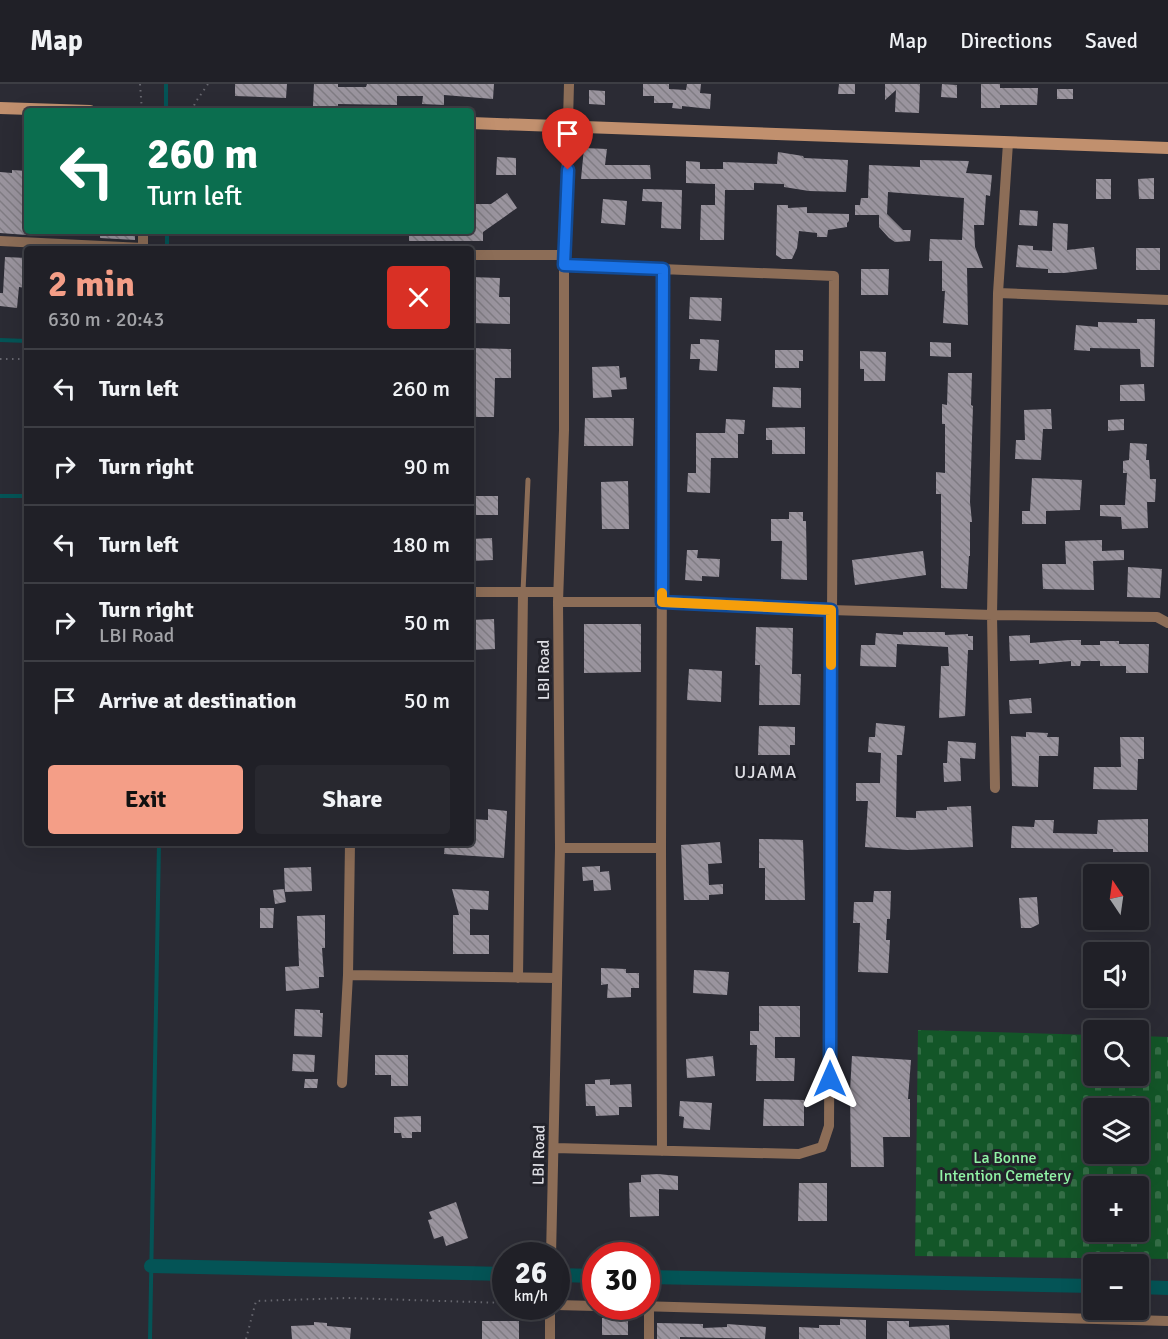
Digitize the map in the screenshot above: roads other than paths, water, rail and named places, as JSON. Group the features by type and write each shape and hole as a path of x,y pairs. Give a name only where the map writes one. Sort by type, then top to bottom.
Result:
{"main road":[{"path":"0,108 24,109"},
{"path":"474,123 1168,148"}],"street":[{"name":"LBI Road","path":"551,1242 560,848 558,597 564,429 564,260 569,84"},
{"path":"995,788 992,615 998,293 1008,143"},
{"path":"0,241 102,246"},
{"path":"474,255 663,269 834,276 829,1126 822,1147 799,1154 554,1148"},
{"path":"662,1151 663,269"},
{"path":"998,293 1168,300"},
{"path":"474,592 523,592 558,597 831,610 992,615 1157,616 1168,623"},
{"path":"518,978 523,592"},
{"path":"342,1083 348,975 350,846"},
{"path":"560,848 661,848"},
{"path":"348,975 556,978"},
{"path":"660,1307 1168,1321"},
{"path":"550,1320 550,1339"},
{"path":"646,1320 649,1339"}],"lane":[{"path":"523,592 528,480"}],"waterway":[{"path":"166,84 166,108"},
{"path":"167,234 167,246"},
{"path":"0,340 24,341"},
{"path":"0,496 24,496"},
{"path":"150,1339 159,846"},
{"path":"151,1266 492,1274"},
{"path":"570,1275 582,1276"},
{"path":"660,1277 1083,1286"},
{"path":"1149,1287 1168,1288"}],"district":[{"name":"UJAMA","path":"766,772"}],"park label":[{"name":"La Bonne Intention Cemetery","path":"1005,1167"}]}
